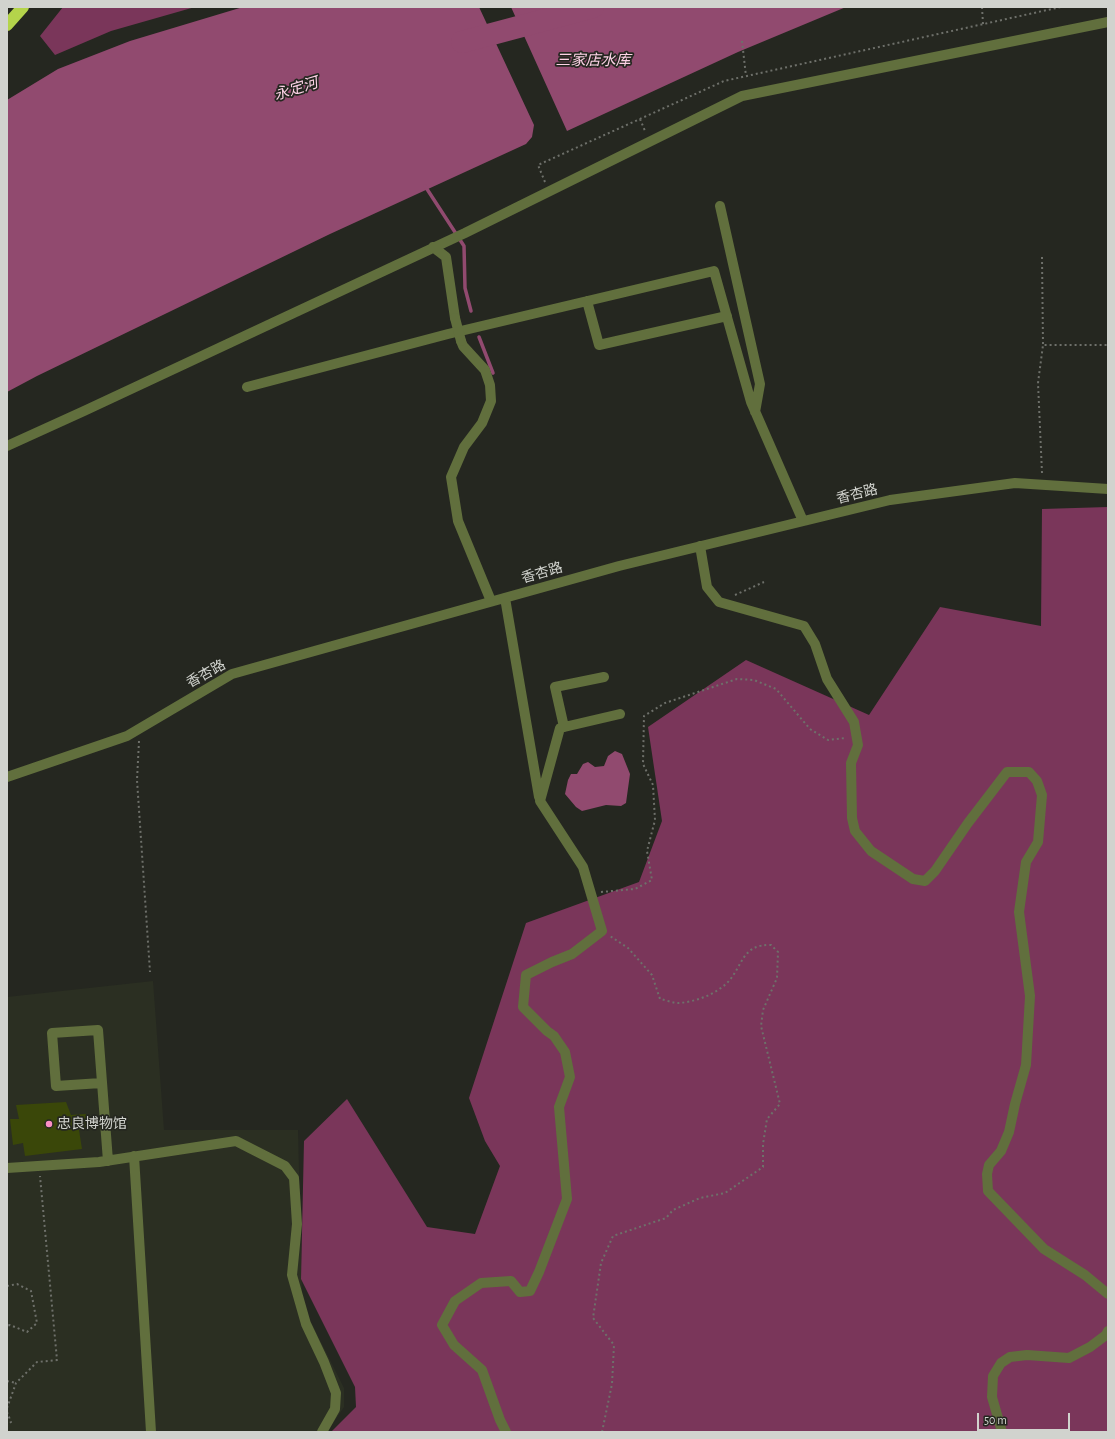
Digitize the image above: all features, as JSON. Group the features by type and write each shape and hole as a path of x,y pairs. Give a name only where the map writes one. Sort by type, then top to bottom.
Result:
{"highway":[{"path":"7,25 23,7"}],"street":[{"path":"7,446 465,233 742,96 1108,22"},
{"path":"720,206 760,384 755,412"},
{"path":"434,247 446,257 460,341 485,370 490,385 491,401 482,422 464,446 451,477 458,521 491,602"},
{"path":"247,387 448,334 714,271 751,402 803,521"},
{"path":"588,301 599,345 727,316"},
{"name":"香杏路","path":"7,777 127,736 232,674 619,566 890,500 1015,483 1108,489"},
{"path":"700,546 707,587 719,602 804,626 815,644 827,679 854,722 858,744 851,763 852,818 855,831 871,851 913,879 925,881 935,871 968,823 1007,772 1029,772 1037,781 1042,795 1038,842 1026,862 1019,912 1030,996 1026,1065 1015,1104 1010,1132 1001,1150 989,1165 987,1174 988,1191 1044,1248 1085,1275 1108,1294"},
{"path":"505,598 540,801 583,867 602,931 572,954 526,975 523,1007 554,1036 565,1052 570,1077 559,1106 567,1199 539,1272 530,1291 520,1292 511,1281 481,1283 455,1302 442,1325 454,1345 482,1370 500,1420 506,1432"},
{"path":"564,727 555,687 604,677"},
{"path":"540,801 560,728 620,714"},
{"path":"101,1083 56,1086 52,1033 98,1030 108,1161"},
{"path":"7,1168 108,1161 236,1141 284,1166 294,1178 297,1224 292,1275 306,1324 324,1362 336,1393 335,1409 322,1432"},
{"path":"134,1156 151,1432"},
{"path":"1002,1432 992,1397 992,1376 1001,1363 1010,1357 1027,1355 1069,1358 1090,1347 1106,1335 1108,1331"}],"path":[{"path":"982,7 983,24"},
{"path":"742,42 746,76"},
{"path":"1042,257 1043,345 1038,383 1042,485"},
{"path":"1043,345 1108,345"},
{"path":"719,602 764,582"},
{"path":"591,893 635,889 652,880 647,851 655,820 653,785 643,764 644,716 665,703 737,679 754,680 776,689 810,729 828,740 857,737"},
{"path":"140,728 137,780 150,972"},
{"path":"602,931 628,948 652,975 660,999 677,1003 706,997 727,983 747,951 762,944 771,945 778,952 777,978 763,1010 761,1026 780,1104 768,1119 763,1144 763,1166 725,1193 700,1198 673,1210 666,1218 613,1236 601,1263 592,1318 614,1345 612,1384 602,1432"},
{"path":"7,1408 16,1383 37,1362 57,1360 39,1166"},
{"path":"7,1286 17,1284 31,1291 37,1323 27,1332 10,1325 7,1326"},
{"path":"7,1381 16,1383"},
{"path":"7,1412 11,1422 7,1425"}],"shaded area":[{"path":"63,7 195,7 111,31 55,55 40,36"},
{"path":"1108,507 1108,1432 331,1432 356,1407 355,1387 301,1279 304,1141 347,1099 427,1227 475,1234 500,1166 485,1141 469,1098 526,923 639,882 662,821 648,727 746,660 869,715 940,607 1041,626 1042,509"},
{"path":"153,981 164,1130 298,1130 302,1294 306,1312 344,1388 344,1407 327,1432 7,1432 7,997"}],"water":[{"path":"243,7 479,7 534,125 532,137 526,144 330,234 7,392 7,100 58,69 130,41"},
{"name":"三家店水库","path":"511,7 846,7 738,52 567,131"},
{"path":"615,751 622,754 630,774 626,803 621,806 606,805 582,811 576,807 565,794 571,774 577,774 583,764 588,762 595,767 604,766 608,756"}],"building":[{"name":"忠良博物馆","path":"66,1102 71,1115 86,1114 89,1129 79,1130 82,1149 25,1156 23,1143 13,1145 10,1119 19,1119 16,1105"}],"waterway":[{"name":"永定河","path":"462,42 593,7"},
{"path":"425,186 464,246 465,288 471,311"},
{"path":"479,337 493,373"}],"place":[{"name":"忠良博物馆","path":"49,1124"}]}
